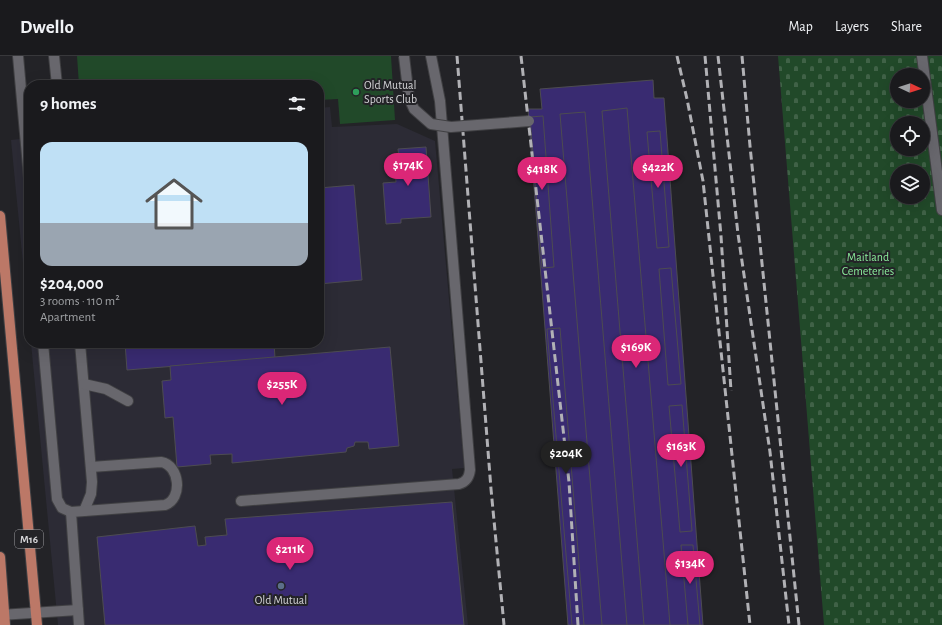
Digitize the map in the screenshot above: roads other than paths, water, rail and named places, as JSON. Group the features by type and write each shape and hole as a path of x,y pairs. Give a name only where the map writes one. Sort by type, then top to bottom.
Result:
{"main road":[{"name":"M16","path":"0,216 38,625"},
{"name":"M16","path":"0,557 4,618"}],"street":[{"path":"18,56 24,101"},
{"path":"54,56 56,80"},
{"path":"404,56 409,98 414,109 431,124 450,127 529,121"},
{"path":"241,501 459,484 465,482 469,477 470,462 440,102 431,56"},
{"path":"922,56 942,210"},
{"path":"43,348 57,499 62,508 71,512 165,505 171,503 177,492 173,467 168,463 161,462 91,467"},
{"path":"80,348 92,482 91,494 84,511"},
{"path":"84,384 106,389 128,401"},
{"path":"71,512 79,625"},
{"path":"4,618 36,613 78,610"}],"railway":[{"path":"457,56 491,489 504,625"},
{"path":"521,56 569,482 578,625"},
{"path":"677,56 703,181 750,625"},
{"path":"705,56 721,236 731,391"},
{"path":"718,56 738,234 770,452 789,625"},
{"path":"742,56 799,625"}],"place":[{"name":"Old Mutual Sports Club","path":"356,92"},
{"name":"Old Mutual","path":"281,586"}],"park label":[{"name":"Maitland Cemeteries","path":"868,264"}]}
